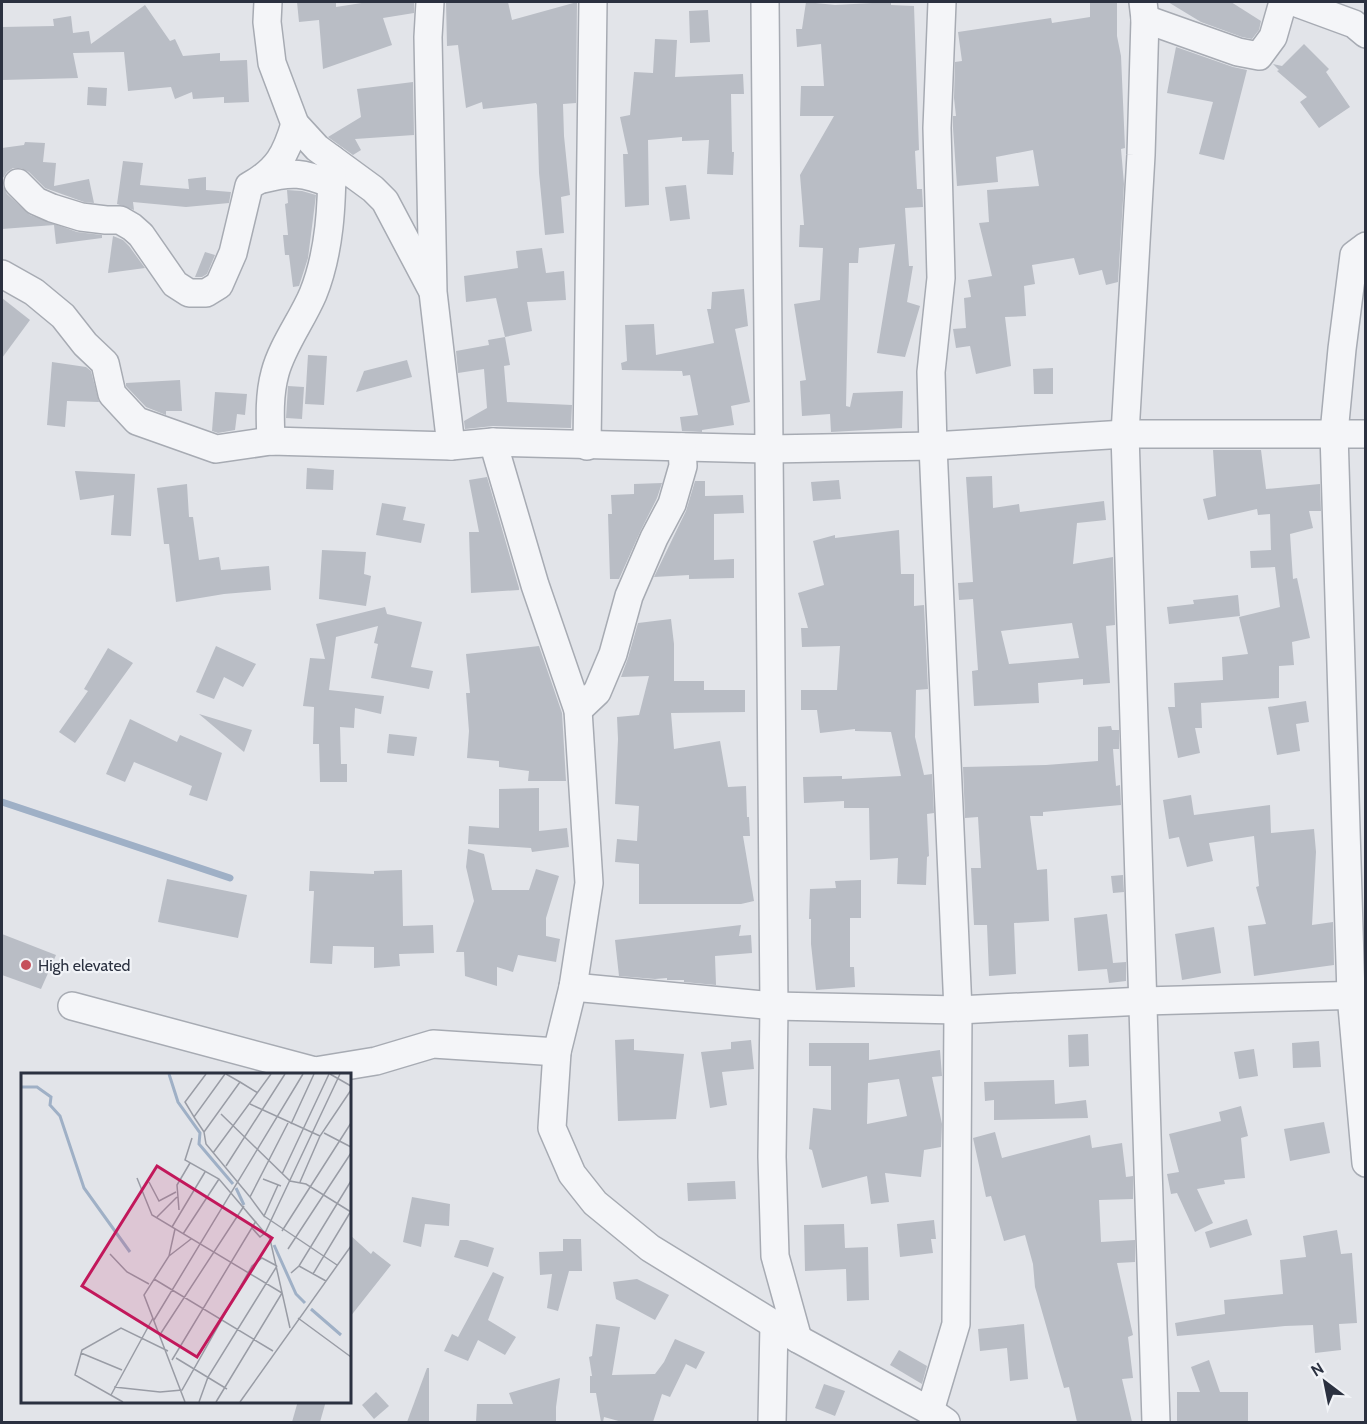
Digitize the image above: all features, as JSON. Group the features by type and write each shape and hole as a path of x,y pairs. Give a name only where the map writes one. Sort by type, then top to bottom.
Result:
{"street":[{"path":"268,2 267,22 272,63 295,124 317,148 332,171 332,210 314,293 276,370 270,399 271,441"},
{"path":"430,2 428,37 434,292 451,446"},
{"path":"587,446 594,2"},
{"path":"765,2 774,1006 772,1157 775,1256 798,1339"},
{"path":"493,442 535,585 578,710 589,883 573,987 557,1052 552,1128 572,1174 595,1203 650,1248 798,1339 938,1417 956,1324 958,1010 931,372 940,278 937,128 942,2"},
{"path":"1156,1422 1125,434 1137,242 1144,10 1238,52 1259,56 1273,37 1283,2"},
{"path":"1294,2 1354,24 1365,34"},
{"path":"263,179 277,165 287,149 295,124"},
{"path":"18,183 36,201 52,208 81,217 120,220 141,235 175,284 189,293 206,293 219,285 233,253 249,186 282,174 332,171 373,189 385,201 434,292"},
{"path":"1365,246 1354,255 1334,433 1365,1163"},
{"path":"2,274 34,292 63,316 85,344 105,363 112,394 137,421 216,449 271,441 451,446 493,442 769,449 933,446 1125,434 1365,434"},
{"path":"578,710 597,692 613,654 629,596 654,538 672,504 683,466 682,447"},
{"path":"573,987 774,1006 958,1010 1144,1001 1358,995"},
{"path":"72,1006 315,1071 376,1061 433,1044 557,1052"},
{"path":"771,1422 774,1324"}],"building":[{"path":"297,2 336,2 336,7 368,2 414,2 414,13 383,18 392,45 323,69 319,20 299,22"},
{"path":"446,2 508,2 512,20 577,2 576,103 563,104 570,195 561,197 564,233 545,235 536,103 483,109 482,102 466,108 458,45 447,46"},
{"path":"806,2 835,5 891,2 891,5 914,6 919,150 915,151 917,189 922,189 923,207 905,208 909,266 913,266 907,302 920,306 905,357 877,353 895,244 859,248 858,263 849,263 846,406 850,407 853,393 903,391 902,428 831,432 830,414 802,416 800,381 806,380 794,304 820,300 823,248 799,247 800,225 804,225 800,175 834,116 800,116 801,86 824,86 821,44 797,47 796,29 802,29"},
{"path":"1090,2 1117,2 1117,36 1121,56 1125,148 1121,149 1124,184 1118,282 1106,285 1102,270 1079,275 1074,258 1032,265 1035,284 1024,286 1026,316 1005,317 1011,366 976,374 970,346 956,348 953,329 966,328 964,298 971,297 968,280 992,276 979,223 989,222 987,190 1039,186 1033,150 996,157 998,182 957,186 953,116 956,116 955,62 962,61 958,32 1051,18 1052,23 1090,17"},
{"path":"1168,2 1231,2 1261,21 1259,30 1252,39 1242,37 1201,22"},
{"path":"145,5 170,41 175,39 183,56 220,53 220,61 247,60 249,102 224,103 224,97 193,99 192,92 175,99 171,87 128,91 124,52 73,53 78,78 2,80 2,27 54,26 53,19 71,16 73,33 89,31 91,44"},
{"path":"708,10 710,42 690,43 689,11"},
{"path":"655,39 677,40 675,77 743,74 744,94 731,94 733,175 707,174 709,140 682,141 682,137 648,140 649,205 625,207 623,154 628,154 620,117 630,115 634,72 653,73"},
{"path":"1304,44 1329,69 1326,72 1350,107 1319,128 1300,102 1307,97 1277,71 1279,70 1273,64 1282,66"},
{"path":"1176,47 1247,70 1224,160 1199,154 1213,102 1167,93"},
{"path":"413,82 414,135 355,139 361,150 353,155 328,137 361,117 357,89"},
{"path":"88,87 107,88 106,106 87,105"},
{"path":"25,142 45,143 43,162 56,163 54,186 89,179 94,203 84,202 45,188 29,172 21,168 13,168 3,178 3,186 7,194 30,215 77,232 102,235 102,238 56,244 54,225 2,229 2,148 24,145"},
{"path":"123,161 143,163 140,185 189,189 188,179 206,177 206,190 231,192 229,203 186,207 133,202 134,210 117,204"},
{"path":"686,185 690,219 670,221 665,187"},
{"path":"287,190 316,195 308,258 299,286 293,287 289,255 285,255 283,235 288,235 285,204 288,203"},
{"path":"113,236 123,240 129,246 145,268 108,273"},
{"path":"542,248 546,273 564,271 566,300 527,302 532,331 505,337 496,298 466,302 464,276 518,268 516,251"},
{"path":"205,252 215,255 207,274 195,277"},
{"path":"744,289 748,326 735,329 750,402 731,406 734,425 702,430 702,432 682,431 680,417 698,415 690,375 683,376 682,371 622,370 621,363 627,361 625,325 654,324 656,355 714,343 707,309 711,309 712,292"},
{"path":"2,298 30,320 2,358"},
{"path":"505,337 510,365 504,366 507,402 572,405 571,428 493,426 465,429 464,421 487,408 484,369 458,373 456,351 489,345 488,340"},
{"path":"308,355 327,356 324,405 305,404"},
{"path":"407,360 412,377 356,392 364,371"},
{"path":"52,362 86,367 91,371 99,402 67,401 65,427 47,425"},
{"path":"1053,368 1053,394 1034,394 1033,369"},
{"path":"180,380 182,411 166,411 166,415 146,407 126,386 126,383"},
{"path":"288,386 304,387 302,419 286,418"},
{"path":"215,392 247,394 245,415 237,414 235,430 218,433 212,431"},
{"path":"1213,450 1261,450 1266,489 1320,484 1321,511 1309,511 1313,528 1290,534 1293,579 1297,578 1310,638 1292,642 1294,665 1279,666 1279,698 1201,703 1202,728 1195,728 1200,753 1178,758 1168,707 1175,707 1174,683 1223,680 1222,657 1248,654 1239,617 1280,607 1275,567 1251,568 1250,551 1271,550 1270,514 1258,515 1257,509 1208,520 1203,499 1216,496"},
{"path":"307,468 334,470 333,490 306,489"},
{"path":"75,471 135,474 131,536 111,535 114,495 80,500"},
{"path":"992,476 993,508 1019,504 1020,512 1104,501 1106,520 1077,523 1073,564 1113,557 1115,625 1106,626 1110,683 1083,685 1083,679 1038,683 1039,703 974,706 972,671 978,670 973,599 959,600 958,583 973,582 966,477","holes":["1072,623 1079,658 1009,664 1001,631"]},
{"path":"487,477 519,590 471,593 469,532 479,532 469,480"},
{"path":"839,480 841,499 813,501 811,482"},
{"path":"695,481 705,481 705,496 743,495 744,513 714,514 714,560 734,559 734,578 689,579 689,575 654,577 686,511"},
{"path":"662,483 619,579 610,579 608,514 612,514 611,495 634,494 634,484"},
{"path":"187,484 189,517 193,517 199,560 219,557 221,570 269,566 271,590 224,594 176,602 169,544 164,544 157,488"},
{"path":"382,503 406,507 403,520 425,524 421,543 376,535"},
{"path":"899,530 901,574 914,574 914,606 924,605 928,689 916,690 915,737 924,775 932,774 934,813 927,814 929,856 927,857 926,885 897,884 898,858 870,860 869,808 844,808 844,801 804,803 803,777 842,776 842,779 901,776 891,732 855,731 855,729 820,733 817,710 801,710 801,690 837,690 840,646 802,647 801,628 808,628 798,593 824,585 813,541 835,535 835,538"},
{"path":"322,550 366,552 364,574 371,576 366,606 319,599"},
{"path":"1238,595 1240,616 1169,624 1167,607 1194,604 1193,600"},
{"path":"385,607 387,614 422,622 411,667 433,671 429,689 371,678 378,644 374,643 378,626 336,637 329,690 384,696 381,714 355,708 354,728 340,727 341,764 347,764 347,782 320,782 319,744 313,744 314,707 303,706 310,658 325,659 316,624"},
{"path":"671,619 674,681 704,681 704,690 745,690 745,712 671,713 674,749 720,741 728,787 746,786 750,836 743,836 754,901 741,904 639,904 639,864 615,862 617,839 637,841 639,806 615,804 617,717 639,715 649,676 621,677 638,623"},
{"path":"216,646 256,664 243,687 224,677 214,699 196,692"},
{"path":"539,646 562,713 566,781 528,781 529,771 499,767 499,761 467,758 469,731 466,693 470,693 466,654"},
{"path":"108,648 133,663 75,743 59,732 88,691 84,689"},
{"path":"1306,701 1309,722 1296,724 1300,751 1277,755 1268,707"},
{"path":"199,714 252,730 244,752"},
{"path":"130,719 177,742 180,735 222,753 207,801 189,795 192,786 134,762 125,782 106,774"},
{"path":"1111,726 1112,730 1119,730 1119,749 1113,749 1116,786 1120,785 1121,805 1043,812 1043,816 1030,816 1037,870 1047,869 1049,921 1014,923 1016,974 989,976 987,925 974,925 971,868 981,868 978,817 965,818 963,767 1098,761 1098,727"},
{"path":"389,734 417,737 414,756 387,753"},
{"path":"539,788 539,831 567,828 569,847 532,852 531,848 468,844 469,826 499,828 499,789"},
{"path":"1191,795 1194,815 1270,805 1271,833 1314,829 1316,852 1312,925 1333,922 1334,965 1254,976 1248,926 1266,924 1256,887 1259,886 1254,836 1209,843 1213,861 1187,867 1179,837 1169,839 1163,800"},
{"path":"468,849 484,854 492,890 529,890 536,869 559,876 546,918 546,936 560,939 556,962 518,955 513,972 497,967 497,986 465,976 464,952 456,952 474,901 466,867"},
{"path":"402,870 403,926 433,925 434,953 399,954 400,966 374,968 374,947 333,946 332,964 310,963 314,891 309,891 310,871 374,874 374,871"},
{"path":"1123,875 1124,892 1113,893 1111,876"},
{"path":"167,879 247,895 238,938 158,922"},
{"path":"861,880 861,918 850,918 850,967 854,967 855,987 816,990 811,919 809,919 810,889 836,888 835,881"},
{"path":"1107,914 1113,963 1126,962 1126,981 1109,983 1107,969 1078,971 1074,918"},
{"path":"741,925 739,936 751,935 752,953 715,956 716,985 667,980 667,978 619,976 615,940"},
{"path":"1214,927 1221,973 1182,980 1175,934"},
{"name":"High elevated","path":"2,934 56,955 41,989 2,975"},
{"path":"1088,1034 1089,1066 1069,1067 1068,1035"},
{"path":"634,1039 634,1050 684,1054 676,1119 618,1121 615,1040"},
{"path":"751,1040 754,1069 722,1072 727,1105 710,1108 701,1052 731,1049 731,1042"},
{"path":"1319,1041 1321,1067 1293,1068 1292,1043"},
{"path":"809,1043 869,1043 869,1060 940,1050 942,1076 932,1077 942,1124 941,1147 924,1150 921,1177 885,1173 889,1202 871,1204 867,1176 822,1188 812,1150 809,1149 813,1108 831,1110 831,1066 809,1066","holes":["899,1079 907,1116 867,1124 868,1083"]},
{"path":"1254,1049 1258,1076 1239,1079 1234,1052"},
{"path":"1054,1080 1055,1104 1086,1100 1088,1118 994,1120 994,1100 985,1101 984,1082"},
{"path":"1241,1106 1248,1136 1241,1138 1245,1178 1224,1180 1225,1184 1197,1189 1213,1223 1195,1232 1177,1193 1171,1194 1167,1174 1179,1172 1169,1134 1221,1121 1219,1112"},
{"path":"1324,1122 1330,1153 1290,1161 1284,1129"},
{"path":"995,1132 1002,1158 1090,1135 1092,1148 1122,1143 1126,1177 1133,1176 1133,1199 1099,1200 1101,1242 1135,1240 1135,1262 1117,1263 1133,1335 1128,1337 1133,1378 1122,1379 1132,1422 1077,1422 1069,1387 1064,1388 1035,1287 1033,1264 1025,1235 1004,1241 991,1196 986,1197 973,1138"},
{"path":"735,1181 736,1199 688,1201 687,1183"},
{"path":"412,1197 450,1204 449,1226 425,1224 421,1247 403,1242"},
{"path":"1247,1219 1252,1235 1210,1248 1205,1232"},
{"path":"934,1220 936,1239 931,1239 933,1253 900,1257 897,1224"},
{"path":"844,1224 845,1248 868,1247 869,1300 847,1301 846,1269 805,1271 804,1225"},
{"path":"1337,1230 1341,1254 1352,1253 1357,1323 1339,1324 1341,1350 1315,1353 1313,1325 1177,1336 1175,1323 1225,1314 1224,1300 1283,1294 1280,1260 1306,1257 1303,1236"},
{"path":"351,1236 371,1254 373,1251 391,1265 351,1316"},
{"path":"563,1239 581,1239 582,1271 569,1271 558,1311 547,1308 552,1274 540,1275 539,1252 563,1251"},
{"path":"460,1240 494,1248 488,1267 454,1257"},
{"path":"493,1272 504,1277 488,1320 516,1337 505,1355 478,1340 468,1361 444,1351 452,1334 458,1337"},
{"path":"637,1279 669,1295 655,1320 616,1299 613,1282"},
{"path":"596,1324 620,1327 612,1375 655,1374 664,1362 675,1339 705,1352 696,1369 686,1364 670,1397 662,1394 653,1422 622,1422 604,1417 601,1422 596,1393 590,1393 590,1376 592,1376 589,1357 592,1356"},
{"path":"1024,1324 1028,1379 1010,1381 1007,1348 980,1351 978,1329"},
{"path":"899,1350 927,1366 922,1384 890,1365"},
{"path":"1209,1360 1220,1392 1248,1392 1248,1422 1177,1422 1177,1392 1200,1392 1191,1367"},
{"path":"427,1368 429,1368 429,1422 407,1422"},
{"path":"560,1378 556,1422 476,1422 477,1404 513,1404 509,1393"},
{"path":"824,1384 845,1391 835,1416 815,1408"},
{"path":"376,1392 389,1406 374,1419 362,1405"},
{"path":"297,1403 325,1403 320,1422 292,1422"}],"waterway":[{"path":"2,802 230,878"}],"place":[{"name":"High elevated","path":"26,965"}]}
